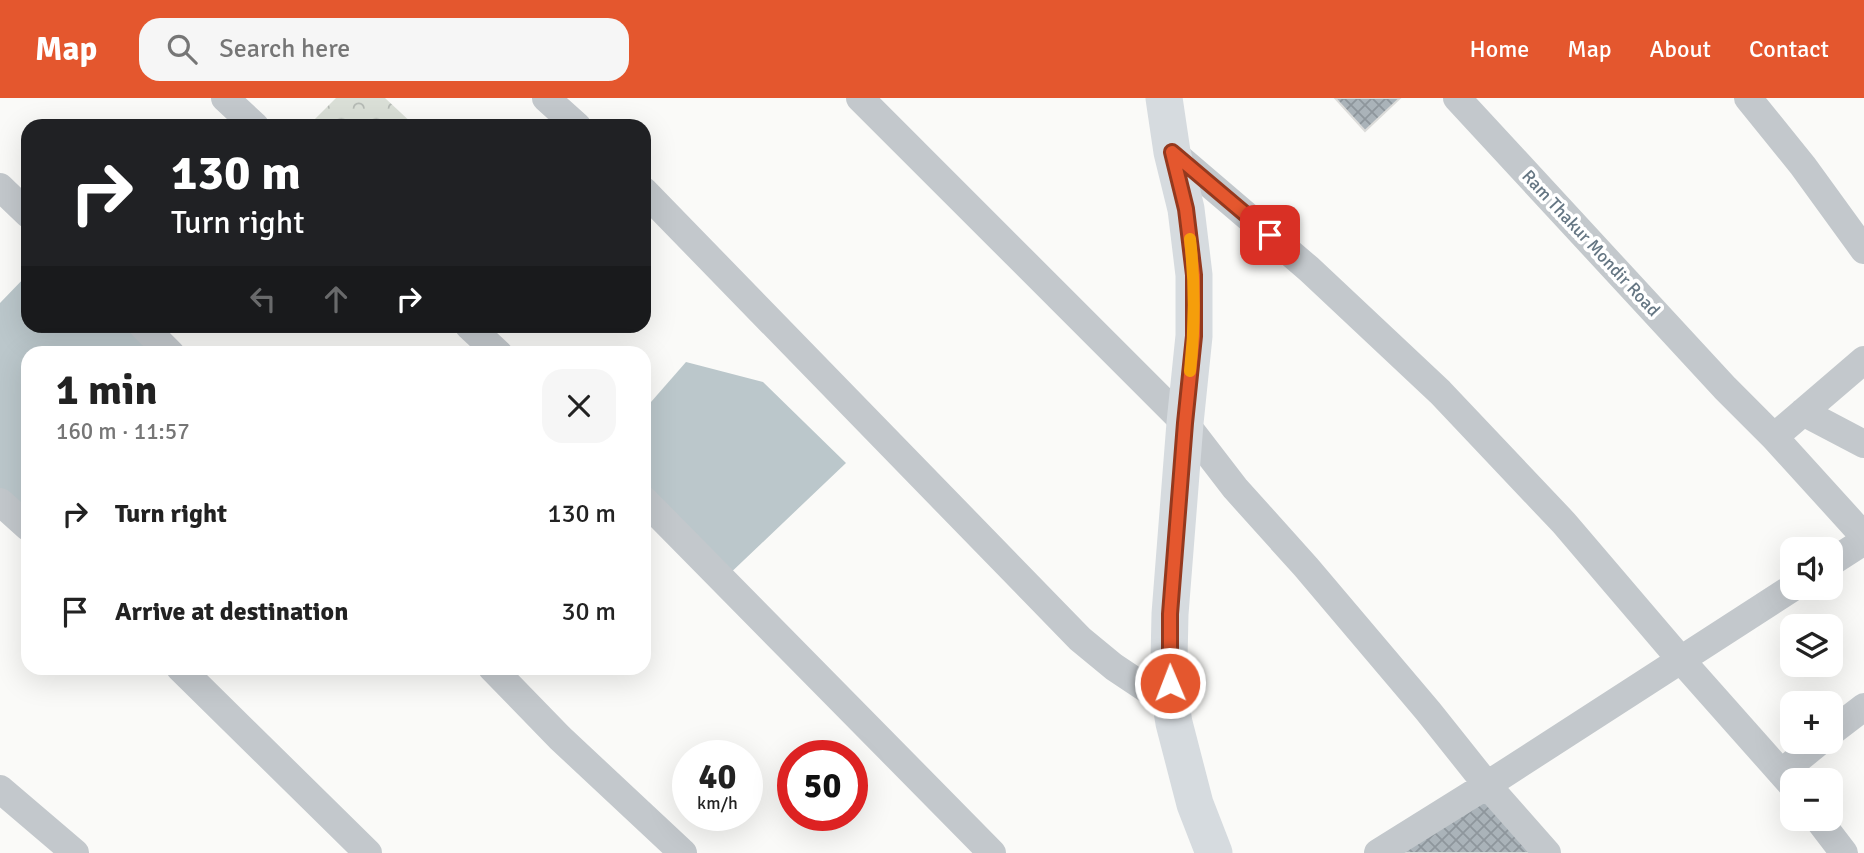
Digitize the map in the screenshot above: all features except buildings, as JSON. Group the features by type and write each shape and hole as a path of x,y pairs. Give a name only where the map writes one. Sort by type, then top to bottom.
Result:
{"main road":[{"path":"1164,98 1172,152 1186,209 1194,275 1194,336 1170,614 1171,705 1203,846"}],"street":[{"path":"225,98 248,119"},
{"path":"546,98 569,119"},
{"path":"860,98 1185,423 1235,488 1315,578 1547,853"},
{"name":"Ram Thakur Mondir Road","path":"1457,98 1864,536"},
{"path":"1748,98 1803,166 1864,250"},
{"path":"1172,152 1309,269 1440,392 1564,523 1780,770"},
{"path":"0,187 21,207"},
{"path":"651,198 1080,639 1114,667 1171,705"},
{"path":"150,333 163,346"},
{"path":"476,333 490,346"},
{"path":"1774,437 1864,360"},
{"path":"1803,412 1864,444"},
{"path":"0,502 21,521"},
{"path":"651,507 992,853"},
{"path":"1843,555 1864,541"},
{"path":"1378,853 1780,596"},
{"path":"187,675 368,853"},
{"path":"499,675 560,738 683,853"},
{"path":"1843,723 1864,707"},
{"path":"1796,768 1808,754"},
{"path":"0,789 75,853"},
{"path":"1827,831 1844,853"}],"green space":[{"path":"336,98 385,98 408,119 315,119"}],"shaded area":[{"path":"21,281 21,333 150,333 164,346 21,346 21,507 14,514 0,502 0,303"},
{"path":"686,362 763,382 846,463 723,580 651,507 651,402"}],"slow traffic":[{"path":"1190,239 1194,275 1194,336 1190,371"}],"route":[{"path":"1170,683 1170,614 1194,336 1194,275 1186,209 1172,152 1270,235"}]}
